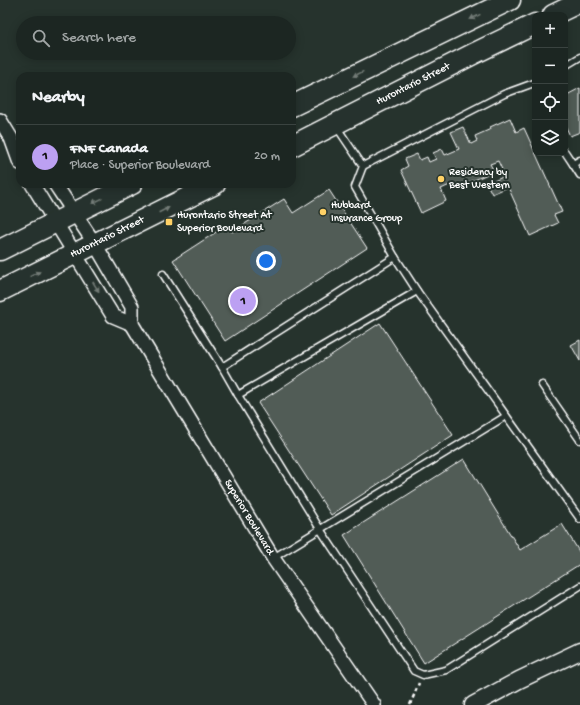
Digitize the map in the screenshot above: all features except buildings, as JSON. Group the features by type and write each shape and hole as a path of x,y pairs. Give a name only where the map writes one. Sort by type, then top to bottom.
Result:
{"main road":[{"path":"296,104 510,0"},
{"path":"560,12 580,2"},
{"name":"Hurontario Street","path":"296,144 532,26"},
{"path":"0,250 124,188"},
{"name":"Hurontario Street","path":"0,291 207,188"}],"street":[{"path":"0,120 16,140"},
{"path":"34,188 114,316 132,324"},
{"name":"Superior Boulevard","path":"57,188 95,244 132,306 132,324 273,558 374,705"},
{"path":"473,705 580,651"}],"lane":[{"path":"568,64 580,57"},
{"path":"532,85 504,94 363,166 355,187 417,291 580,519"},
{"path":"335,124 363,166"},
{"path":"568,156 580,175"},
{"path":"573,164 580,160"},
{"path":"222,367 395,256"},
{"path":"163,274 222,367 320,529 414,671 423,675 446,670 580,586"},
{"path":"238,395 417,291"},
{"path":"542,385 580,440"},
{"path":"273,558 506,416"}],"place":[{"name":"Residency by Best Western","path":"441,179"},
{"name":"Hubbard Insurance Group","path":"323,212"},
{"name":"Hurontario Street At Superior Boulevard","path":"169,222"},
{"name":"FNF Canada","path":"243,301"}]}
